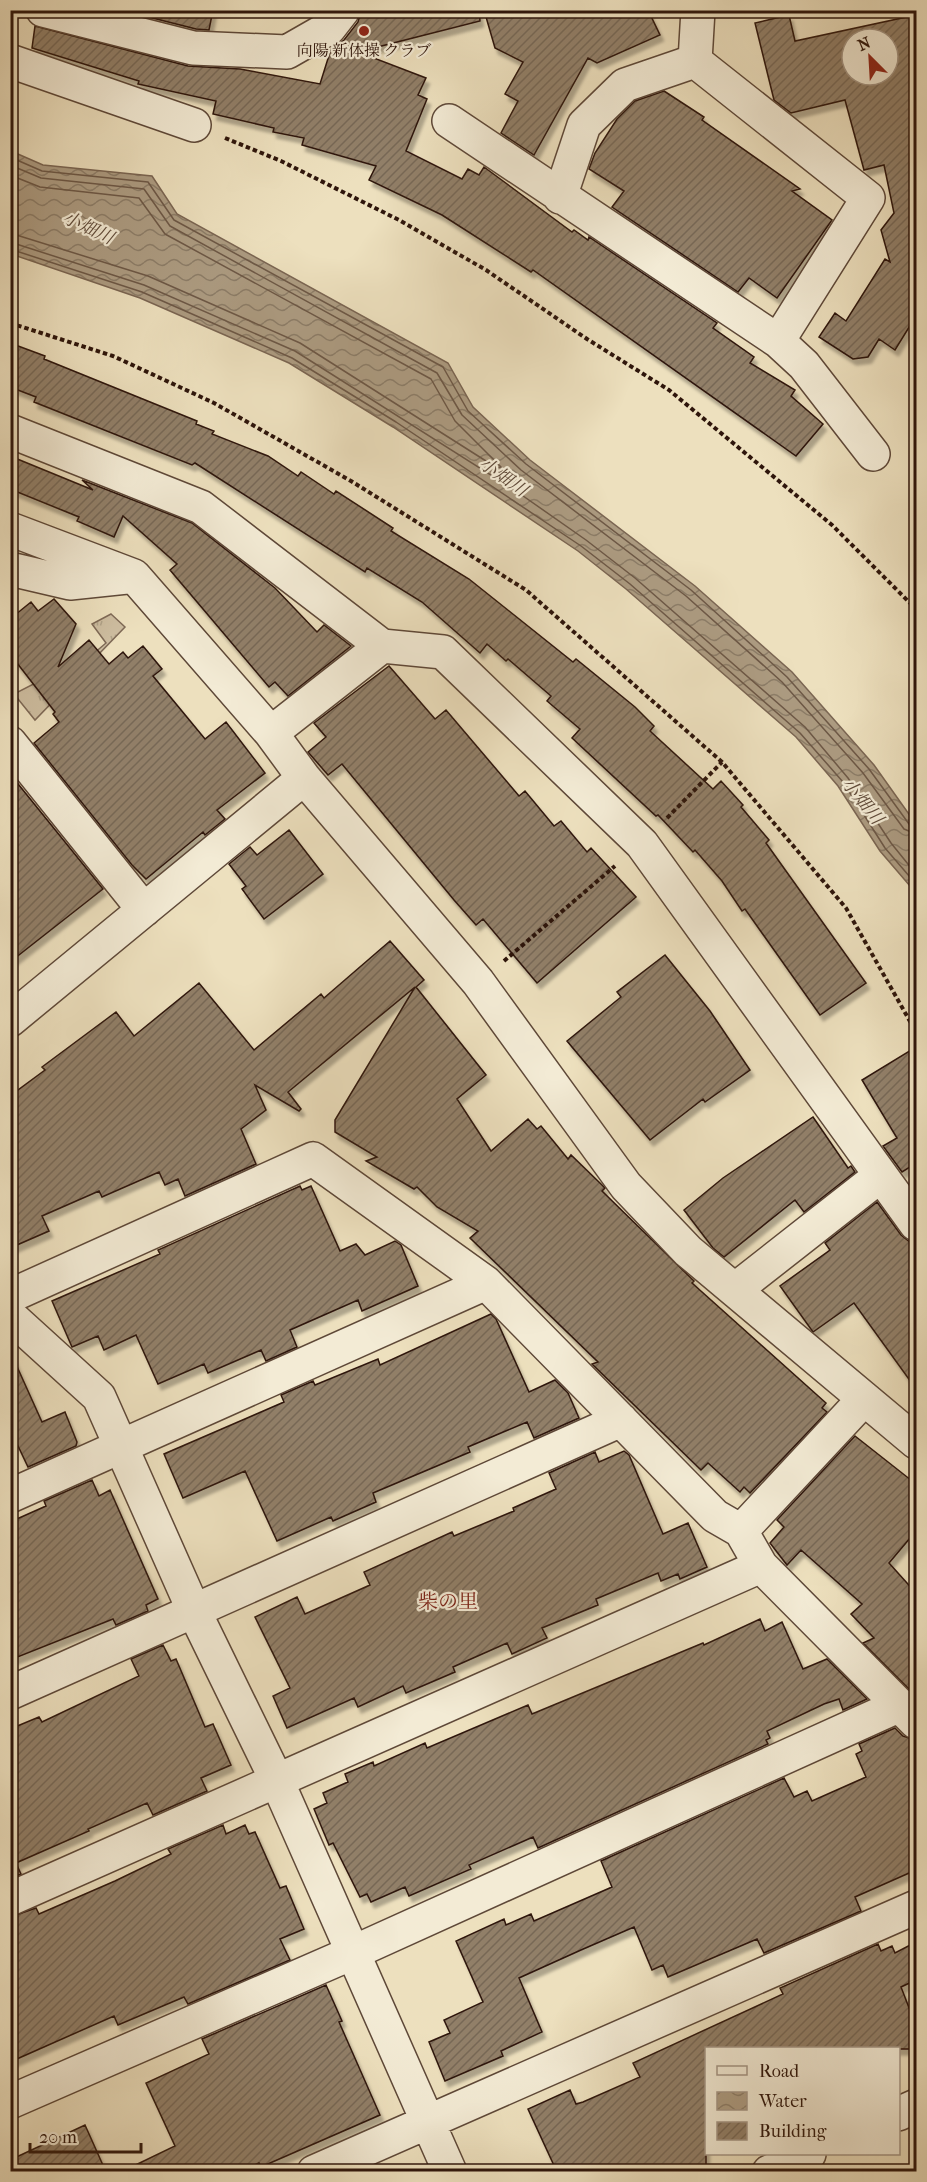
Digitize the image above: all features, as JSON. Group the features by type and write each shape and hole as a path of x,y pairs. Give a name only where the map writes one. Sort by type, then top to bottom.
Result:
{"street":[{"path":"43,10 193,48 275,52 287,52 329,28 343,10"},
{"path":"695,61 698,10"},
{"path":"10,61 194,125"},
{"path":"560,197 584,125 626,85 695,61"},
{"path":"695,61 868,198 778,341"},
{"path":"449,121 778,341 804,365 873,454"},
{"path":"10,431 201,507 382,646 443,652 642,844 916,1224"},
{"path":"10,529 134,576 272,733 304,778 478,982 626,1186 674,1238 916,1442"},
{"path":"10,570 70,582 134,576"},
{"path":"272,733 382,646"},
{"path":"10,743 144,910"},
{"path":"10,1020 304,778"},
{"path":"10,1296 313,1159 486,1283 715,1516 741,1531 761,1566 908,1713 10,2102"},
{"path":"736,1289 880,1176"},
{"path":"10,1496 486,1283"},
{"path":"10,1316 99,1397 194,1611 277,1781 450,2172"},
{"path":"741,1531 864,1399"},
{"path":"10,1693 621,1420"},
{"path":"10,1899 761,1566"},
{"path":"314,2172 916,1907"},
{"path":"900,2113 916,2106"},
{"path":"769,2172 807,2155"}],"path":[{"path":"194,125 281,161 399,220 486,270 587,339 669,390 832,525 916,609"},
{"path":"10,323 113,356 214,403 361,487 526,590 722,762 846,908 916,1032"},
{"path":"478,982 642,844 722,762"}],"green space":[{"path":"111,614 125,627 35,720 14,694 47,677 58,684 106,643 92,624"}],"water":[{"name":"小畑川","path":"11,151 43,165 152,176 177,214 448,363 473,407 530,460 695,586 792,672 874,765 916,824 916,893 880,851 838,786 796,737 626,589 578,551 393,427 289,363 140,298 11,254"}],"building":[{"path":"121,10 213,10 209,30 196,29"},
{"path":"361,10 479,10 480,21 358,52 426,78 418,95 427,99 406,151 462,179 468,169 479,175 484,167 572,232 574,230 588,240 589,237 717,323 713,328 754,357 750,363 795,390 791,396 823,424 796,456 533,270 531,272 442,215 369,180 376,166 302,145 304,138 273,132 274,128 213,114 216,101 138,84 139,81 32,48 35,26 188,66 240,69 320,84 331,49 344,40 358,22"},
{"path":"484,10 648,10 660,35 597,63 588,58 534,155 501,133 518,101 505,94 523,62 495,48"},
{"path":"789,15 795,41 840,31 840,87 900,87 900,27 860,27 916,15 916,316 895,350 879,339 868,357 853,359 819,337 835,313 846,321 885,259 890,262 881,230 894,213 884,165 864,170 845,100 791,113 774,100 755,23"},
{"path":"664,91 704,117 702,120 800,189 792,191 832,220 777,298 749,278 738,292 612,207 624,191 589,169 595,153 617,119 635,101"},
{"path":"10,343 197,421 196,424 214,431 212,434 268,456 298,476 301,472 334,494 336,491 393,528 391,531 469,579 573,662 576,659 635,707 654,726 650,731 713,789 721,781 743,805 741,807 769,840 766,843 866,983 820,1015 745,909 742,911 722,881 695,850 693,852 658,815 656,816 572,738 580,729 547,701 551,696 508,659 506,661 487,644 480,653 422,602 367,568 365,572 195,463 192,465 34,402 36,397 10,387"},
{"path":"10,456 93,490 82,480 192,523 275,588 317,632 324,625 351,646 288,696 275,682 269,687 170,570 177,564 123,516 114,537 77,521 79,517 10,489"},
{"path":"54,599 76,624 58,667 89,640 109,664 123,652 128,658 143,646 162,669 153,676 205,739 226,722 265,773 217,810 225,819 205,835 203,832 146,879 132,865 34,743 59,722 53,714 55,712 10,654 10,619 31,602 38,611"},
{"path":"389,666 435,719 446,710 519,796 525,791 554,826 561,821 587,852 591,848 636,897 537,983 483,919 476,925 342,764 328,775 308,752 326,737 314,723"},
{"path":"10,774 103,889 10,962"},
{"path":"289,830 323,874 264,919 242,889 246,886 229,864 250,847 257,855"},
{"path":"390,941 424,980 416,987 486,1075 457,1099 491,1151 528,1119 537,1129 541,1126 568,1159 571,1155 605,1188 602,1191 694,1281 692,1283 826,1403 822,1408 827,1412 750,1493 744,1487 740,1492 708,1463 701,1470 592,1364 598,1362 470,1238 478,1231 437,1207 417,1187 414,1189 366,1161 377,1157 335,1132 335,1120 415,987 288,1092 301,1109 299,1111 255,1085 266,1110 241,1129 256,1164 185,1196 178,1179 165,1185 159,1172 102,1197 99,1191 42,1216 49,1231 10,1248 10,1096 45,1070 42,1067 116,1012 134,1036 199,983 254,1050 321,994 324,998"},
{"path":"665,955 710,1011 750,1070 705,1102 703,1099 650,1140 567,1041 621,997 617,992"},
{"path":"916,1047 916,1171 913,1165 902,1172 883,1146 897,1138 862,1080"},
{"path":"813,1117 848,1168 851,1166 855,1172 804,1212 795,1200 724,1257 713,1248 684,1210 723,1178"},
{"path":"300,1186 302,1190 311,1186 340,1251 356,1244 365,1255 395,1241 401,1245 418,1286 362,1311 358,1300 290,1330 297,1347 266,1361 261,1350 208,1373 204,1364 158,1384 136,1335 104,1350 98,1336 72,1347 52,1301 160,1254 158,1250"},
{"path":"877,1202 901,1235 916,1247 916,1389 854,1303 813,1332 780,1286 830,1250 825,1243"},
{"path":"491,1314 496,1319 529,1392 555,1380 568,1393 579,1418 534,1438 527,1422 468,1447 470,1452 373,1493 376,1502 333,1521 331,1517 277,1541 245,1471 183,1498 164,1454 284,1402 281,1395 313,1381 315,1385 378,1359 380,1365"},
{"path":"10,1351 42,1422 65,1412 77,1442 76,1446 28,1467 10,1429"},
{"path":"855,1436 916,1484 916,1531 889,1563 916,1593 916,1696 863,1643 874,1638 851,1614 862,1604 801,1550 787,1565 770,1543 784,1527 777,1520"},
{"path":"624,1451 629,1455 663,1534 688,1523 707,1567 680,1579 678,1574 661,1581 658,1573 596,1599 598,1605 542,1628 547,1638 512,1654 507,1643 453,1667 455,1672 406,1693 403,1686 358,1707 354,1698 287,1728 273,1696 290,1688 255,1617 297,1597 305,1614 370,1585 364,1572 452,1532 454,1536 514,1511 513,1508 556,1489 549,1473 595,1452 599,1462"},
{"path":"92,1480 99,1496 110,1490 158,1599 146,1605 148,1611 116,1625 113,1619 10,1660 10,1522 46,1506 44,1501"},
{"path":"760,1619 765,1631 782,1622 803,1669 827,1659 867,1699 843,1710 839,1699 824,1704 767,1731 770,1738 766,1740 768,1744 538,1848 533,1837 469,1865 471,1869 409,1896 405,1887 371,1902 367,1894 360,1897 333,1843 329,1845 314,1809 327,1803 323,1793 348,1782 345,1774 373,1762 374,1766 425,1743 427,1748 528,1705 532,1714 703,1643 704,1645"},
{"path":"163,1645 171,1661 176,1659 205,1727 213,1724 231,1765 201,1778 207,1791 153,1815 147,1803 88,1829 89,1831 16,1863 21,1874 10,1878 10,1729 39,1717 42,1722 139,1676 131,1659"},
{"path":"895,1728 903,1736 916,1740 916,1870 855,1897 861,1911 764,1953 757,1939 668,1977 663,1965 652,1970 634,1927 581,1950 519,1978 542,2032 501,2051 503,2056 445,2081 429,2042 450,2033 444,2020 483,2002 456,1941 504,1919 506,1925 531,1914 534,1921 612,1887 601,1861 784,1778 794,1797 807,1791 812,1801 866,1777 856,1754 862,1751 859,1744"},
{"path":"223,1825 226,1834 245,1825 249,1834 255,1832 280,1888 286,1886 304,1929 280,1939 290,1960 188,2004 184,1997 118,2025 114,2016 10,2062 10,1917 36,1908 39,1914 171,1854 168,1849"},
{"path":"916,1942 916,1980 901,1987 916,2026 916,2049 900,2049 900,2047 705,2047 706,2172 557,2172 528,2109 570,2090 576,2104 583,2102 640,2077 633,2063 783,1994 780,1988 878,1944 881,1951 892,1946 895,1953"},
{"path":"326,1985 342,2021 339,2022 380,2115 261,2167 259,2163 239,2172 121,2172 175,2146 146,2083 209,2054 202,2039"},
{"path":"85,2125 106,2172 10,2172 10,2160"}],"place":[{"name":"向陽 新体操 クラブ","path":"364,31"}],"district":[{"name":"柴の里","path":"448,1601"}]}
